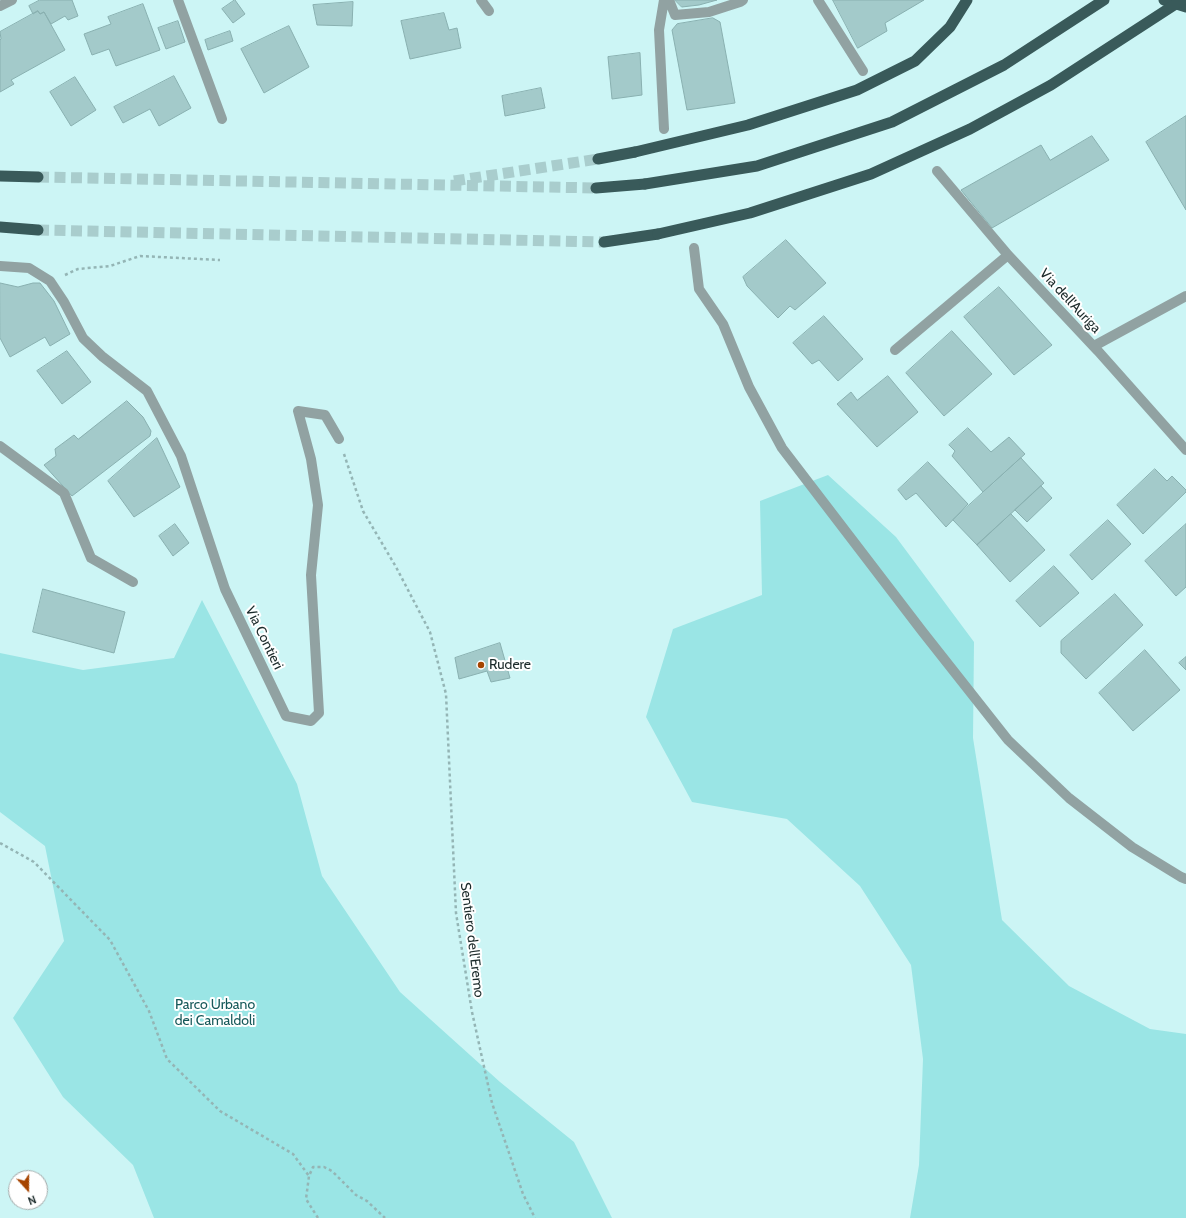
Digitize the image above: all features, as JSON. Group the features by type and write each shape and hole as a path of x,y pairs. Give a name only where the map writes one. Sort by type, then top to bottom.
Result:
{"highway":[{"path":"598,159 748,125 857,90 915,61 950,27 967,0"},
{"path":"596,188 645,184 757,166 892,122 1004,65 1104,0"},
{"path":"1164,0 1186,7"},
{"path":"604,242 658,234 750,213 871,174 970,129 1051,85 1182,0"},
{"path":"0,176 38,177"},
{"path":"0,227 38,230"}],"street":[{"path":"0,6 12,0"},
{"path":"178,0 222,119"},
{"path":"481,0 489,11"},
{"path":"664,0 659,30 664,129"},
{"path":"669,0 675,15 709,12 743,0"},
{"path":"818,0 863,71"},
{"name":"Via dell'Auriga","path":"937,170 1008,255 1094,346 1186,450"},
{"path":"694,248 699,289 723,324 749,387 782,448 922,631 1008,740 1069,798 1132,847 1181,878 1186,879"},
{"path":"895,350 1008,255"},
{"name":"Via Contieri","path":"0,266 29,268 50,281 64,302 83,338 103,357 147,391 181,456 225,589 286,716 311,721 319,713 311,575 318,505 311,459 298,411 325,415 339,439"},
{"path":"1094,346 1186,296"},
{"path":"0,446 64,493 91,558 133,582"}],"path":[{"path":"50,281 78,269 110,266 140,256 220,260"},
{"name":"Sentiero dell'Eremo","path":"339,439 363,511 396,567 430,632 446,694 456,913 472,1012 492,1103 523,1194 535,1218"},
{"path":"0,843 34,862 110,940 149,1011 167,1059 220,1111 294,1154 309,1176"},
{"path":"318,1218 306,1199 309,1176 313,1167 324,1167 332,1171 356,1195 367,1201 385,1218"}],"green space":[{"path":"828,475 896,537 974,642 973,738 1002,920 1069,986 1150,1029 1186,1034 1186,1218 910,1218 919,1165 923,1059 911,965 860,886 787,819 692,802 646,717 673,629 762,595 760,501"},
{"name":"Parco Urbano dei Camaldoli","path":"202,600 297,784 322,876 400,992 500,1082 574,1142 612,1218 154,1218 133,1165 63,1097 13,1018 64,941 45,846 0,812 0,653 83,670 174,658"}],"building":[{"path":"40,0 72,0 78,16 68,20 65,16 51,24 44,12 40,14 38,11 33,14 29,6"},
{"path":"235,0 245,14 233,23 222,9"},
{"path":"675,0 717,0 699,5 682,7"},
{"path":"833,0 924,0 885,23 887,31 858,48"},
{"path":"353,2 352,26 317,25 313,5"},
{"path":"143,4 160,50 116,66 109,49 92,55 84,34 111,24 108,17"},
{"path":"38,11 40,14 44,12 65,50 11,80 14,84 0,92 0,32"},
{"path":"444,13 449,30 457,28 461,48 410,59 401,21"},
{"path":"713,18 720,22 735,103 687,110 672,30 677,24"},
{"path":"178,21 185,42 166,49 158,28"},
{"path":"289,26 309,67 264,93 241,49"},
{"path":"230,31 233,41 208,50 205,40"},
{"path":"640,53 642,95 612,99 608,57"},
{"path":"174,76 191,108 159,126 150,109 123,123 114,107"},
{"path":"75,77 96,110 71,126 50,92"},
{"path":"541,88 545,108 505,116 502,96"},
{"path":"1186,116 1186,210 1146,142"},
{"path":"1092,136 1109,160 992,228 961,190 1041,145 1050,160"},
{"path":"786,240 826,283 795,310 790,306 778,318 747,286 743,277"},
{"path":"0,283 18,287 33,283 40,283 54,301 70,334 50,346 45,337 10,357 0,338"},
{"path":"999,287 1052,345 1014,375 964,317"},
{"path":"824,316 863,359 838,381 819,360 812,364 793,343"},
{"path":"952,331 992,374 944,416 906,373"},
{"path":"67,351 91,382 62,404 37,371"},
{"path":"888,376 918,412 877,447 837,404 851,392 857,400"},
{"path":"127,401 143,417 151,431 150,436 72,496 44,465 56,456 55,449 74,435 78,439"},
{"path":"968,428 991,452 1009,437 1025,454 983,492 952,456 955,451 949,445"},
{"path":"157,438 180,487 134,517 108,481"},
{"path":"1021,458 1044,483 977,545 953,520"},
{"path":"928,462 968,504 946,527 916,493 906,500 898,490"},
{"path":"1155,469 1167,481 1172,476 1186,490 1186,492 1143,534 1117,505"},
{"path":"1041,486 1052,498 1027,522 1015,510"},
{"path":"1011,514 1045,550 1010,582 977,545"},
{"path":"1108,520 1131,544 1092,580 1070,555"},
{"path":"175,524 189,543 173,556 159,536"},
{"path":"1186,524 1186,587 1176,596 1145,561"},
{"path":"1054,566 1079,593 1040,627 1016,601"},
{"path":"43,589 125,612 114,653 33,632"},
{"path":"1115,594 1143,625 1086,679 1061,653 1061,641"},
{"name":"Rudere","path":"500,643 510,678 491,682 487,671 459,679 455,658"},
{"path":"1145,650 1180,690 1133,731 1099,693"},
{"path":"1186,657 1186,670 1179,663"}],"tunnel":[{"path":"454,181 598,159"},
{"path":"38,177 596,188"},
{"path":"38,230 604,242"}],"place":[{"name":"Rudere","path":"481,665"}]}
